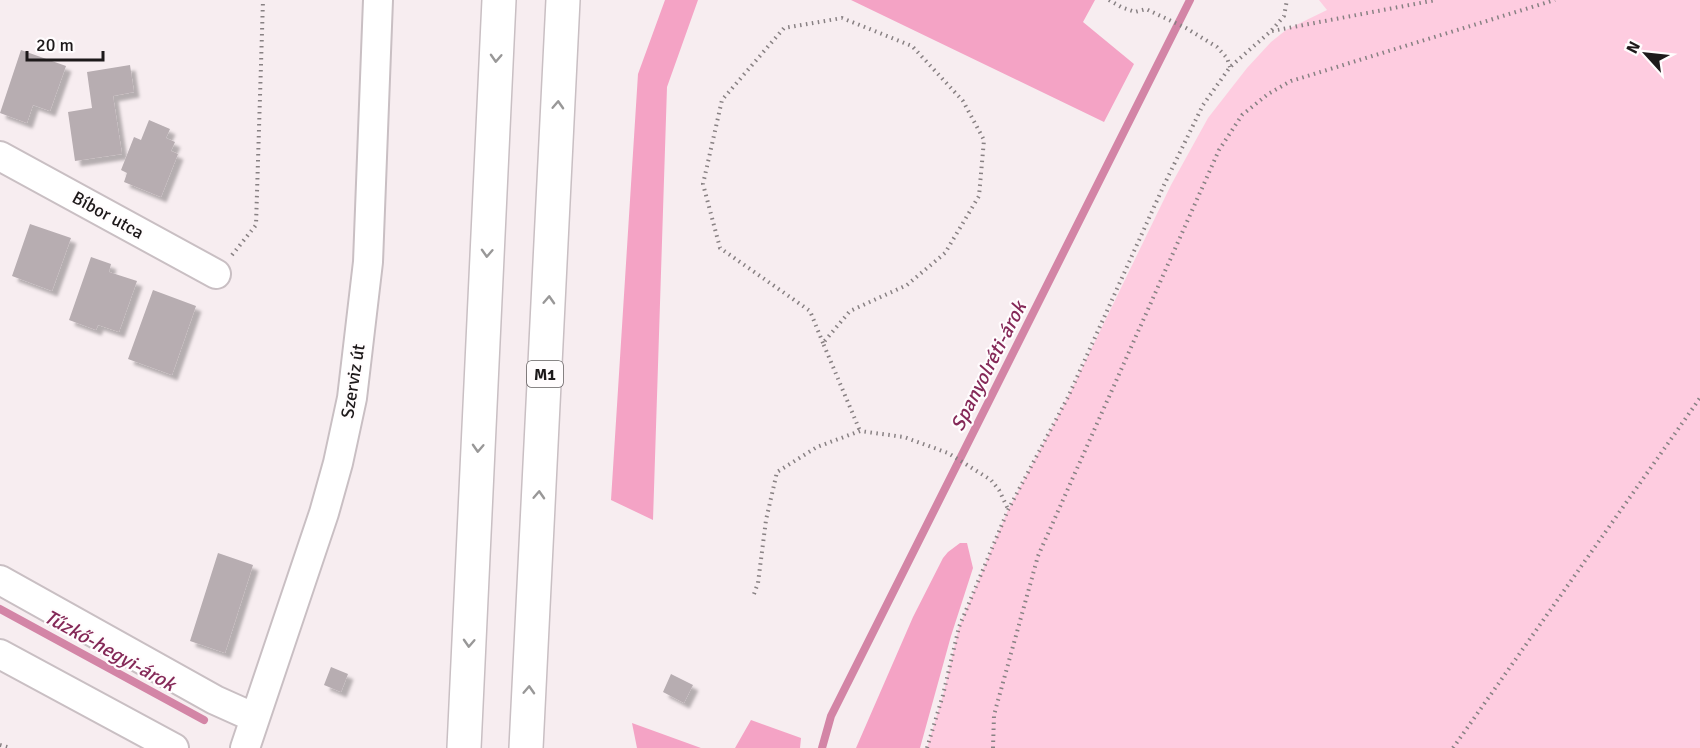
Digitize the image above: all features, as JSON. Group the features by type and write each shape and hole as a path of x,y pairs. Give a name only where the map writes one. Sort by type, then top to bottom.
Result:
{"highway":[{"path":"464,748 499,0"},
{"name":"M1","path":"526,748 563,0"}],"street":[{"name":"Szerviz út","path":"245,748 324,513 352,398 368,262 378,0"},
{"name":"Bíbor utca","path":"0,156 216,274"},
{"path":"0,580 215,700 255,718"},
{"path":"0,654 174,748"}],"path":[{"path":"216,274 256,225 263,0"},
{"path":"1109,0 1135,12 1146,9 1186,28 1217,47 1227,58 1230,67"},
{"path":"927,748 943,695 958,627 1008,510 1068,397 1203,105 1230,67 1271,31 1284,16 1287,0"},
{"path":"1271,31 1436,0"},
{"path":"993,748 994,715 1038,556 1219,150 1242,115 1268,94 1291,81 1555,0"},
{"path":"823,343 850,311 907,285 945,253 979,196 984,140 963,101 912,46 842,18 784,28 722,100 703,184 720,248 810,311 823,343 860,431"},
{"path":"1453,748 1700,398"},
{"path":"754,594 758,583 766,520 777,472 817,447 860,431 904,437 948,453 991,480 999,490 1008,510"},
{"path":"0,745 11,748"}],"shaded area":[{"path":"665,0 698,0 667,87 653,520 611,500 638,74"},
{"path":"851,0 1095,0 1083,22 1134,64 1104,122"},
{"path":"1319,0 1700,0 1700,748 927,748 943,695 959,627 1008,510 1068,397 1171,185 1208,118 1247,68 1271,42 1286,30 1327,10"},
{"path":"960,543 967,543 973,568 951,636 920,748 856,748 913,617 943,558"},
{"path":"751,720 801,738 800,748 735,748"},
{"path":"632,723 701,748 637,748"}],"building":[{"path":"21,50 66,66 50,111 33,105 27,123 0,113"},
{"path":"130,65 134,92 113,96 122,154 75,161 68,112 92,108 87,72"},
{"path":"149,120 170,129 166,138 175,142 171,151 178,154 161,197 124,182 127,173 121,170 134,137 141,140"},
{"path":"30,224 71,238 52,291 12,276"},
{"path":"91,257 111,264 109,272 137,281 119,332 98,325 96,330 69,320"},
{"path":"153,290 196,306 172,375 128,359"},
{"path":"218,553 253,565 225,653 190,641"},
{"path":"331,667 348,674 341,692 324,685"},
{"path":"671,674 693,685 684,703 663,692"}],"waterway":[{"name":"Spanyolréti-árok","path":"822,748 831,716 1190,0"},
{"name":"Tűzkő-hegyi-árok","path":"0,609 204,720"}]}
